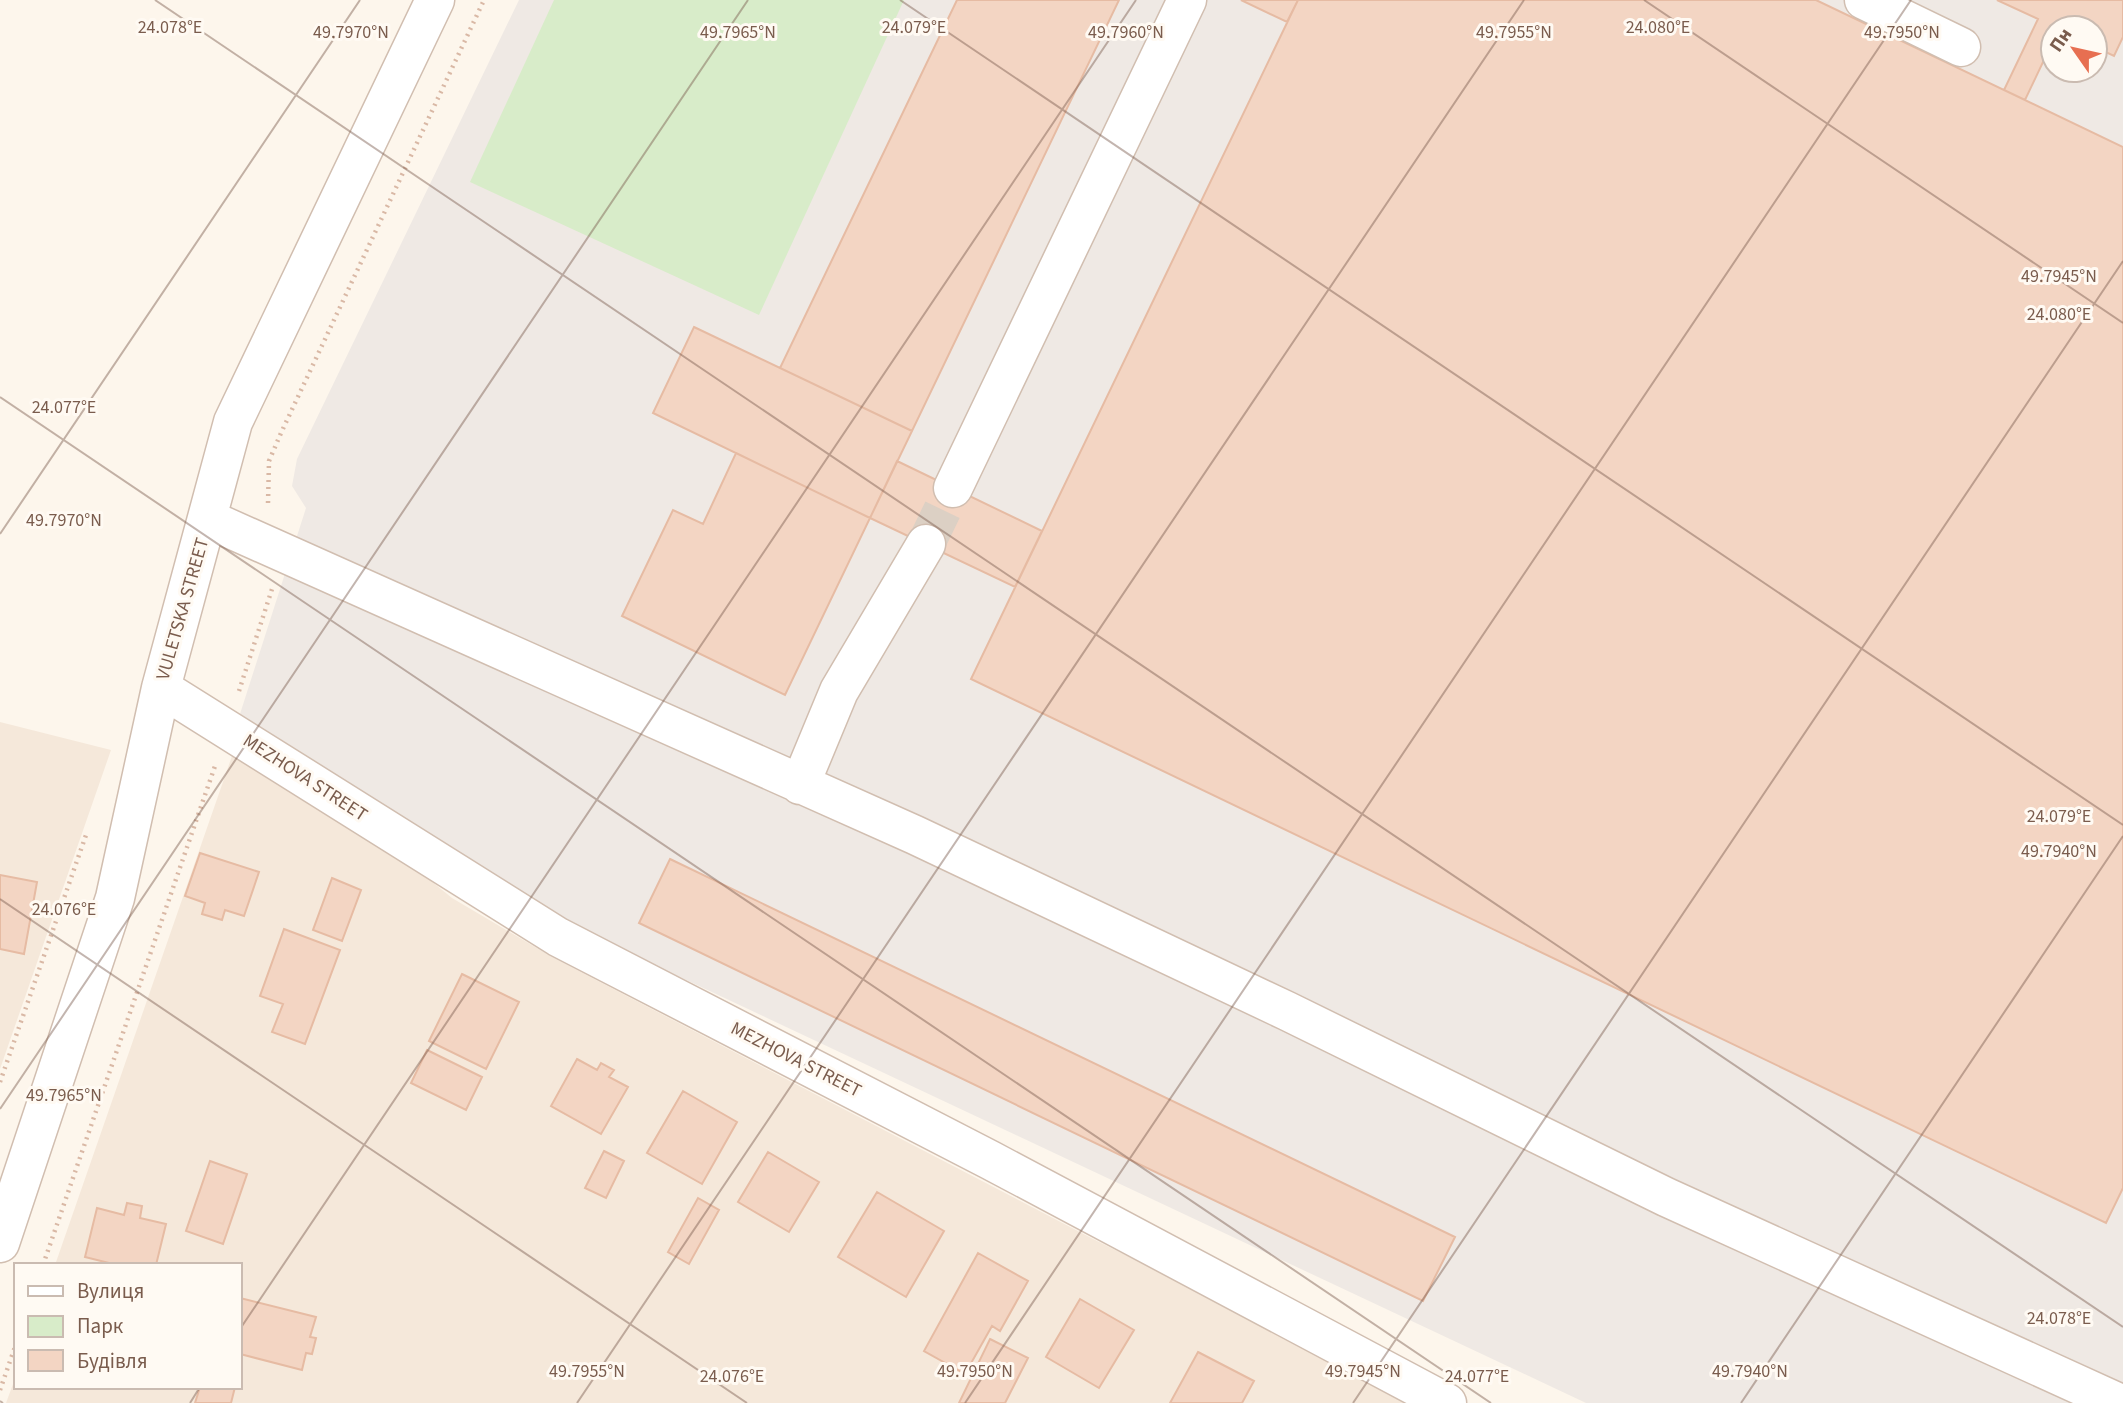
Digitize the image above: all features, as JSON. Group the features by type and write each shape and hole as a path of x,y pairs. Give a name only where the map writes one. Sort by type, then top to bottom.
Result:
{"street":[{"name":"VULETSKA STREET","path":"0,1243 115,898 161,688 233,422 435,0"},
{"path":"953,488 1187,0"},
{"path":"1864,0 1961,47"},
{"path":"208,519 915,835 1138,940 1666,1197 2119,1403"},
{"path":"800,785 839,691 926,544"},
{"name":"MEZHOVA STREET","path":"161,688 558,937 999,1164 1447,1403"}],"path":[{"path":"44,1263 228,728 274,584 272,575 256,565 270,495 270,461 484,0"},
{"path":"0,1082 91,822"},
{"path":"0,1390 14,1350"}],"shaded area":[{"path":"519,0 2123,0 2123,1403 1586,1403 548,915 240,714 306,508 292,486 297,459"},
{"path":"0,722 111,750 0,1069"},
{"path":"232,756 382,841 452,898 552,957 1097,1241 1425,1403 6,1403 14,1381 14,1389 242,1389 242,1263 56,1263"}],"green space":[{"path":"554,0 904,0 759,315 470,182"}],"building":[{"path":"957,0 1119,0 912,431 780,368"},
{"path":"1241,0 1298,0 1287,22"},
{"path":"1298,0 1816,0 2123,147 2123,1188 2106,1223 971,679"},
{"path":"1997,0 2123,0 2123,37 2114,56 2109,54 2109,14 2039,14 2039,70 2025,100 2004,90 2038,19"},
{"path":"694,327 912,431 870,518 653,413"},
{"path":"736,453 870,518 785,695 622,616 673,510 703,524"},
{"path":"897,461 1042,531 1015,587 870,518"},
{"path":"200,853 259,872 244,916 225,910 222,920 202,914 205,903 185,896"},
{"path":"670,859 1455,1237 1423,1301 639,923"},
{"path":"0,875 37,882 24,954 0,949"},
{"path":"332,878 361,890 342,941 313,930"},
{"path":"284,929 340,950 305,1044 272,1032 283,1004 260,996"},
{"path":"462,974 519,1002 486,1069 429,1041"},
{"path":"427,1050 482,1077 466,1110 411,1083"},
{"path":"577,1059 597,1070 601,1063 614,1070 609,1077 628,1087 601,1134 551,1106"},
{"path":"683,1091 737,1122 702,1184 647,1153"},
{"path":"604,1151 624,1161 606,1198 585,1188"},
{"path":"768,1152 819,1182 789,1232 738,1202"},
{"path":"210,1161 247,1174 223,1244 186,1231"},
{"path":"877,1192 944,1231 906,1297 838,1257"},
{"path":"698,1198 719,1210 689,1264 668,1252"},
{"path":"127,1203 142,1206 140,1218 166,1224 156,1263 109,1263 85,1257 97,1208 124,1215"},
{"path":"978,1253 1028,1281 1000,1331 992,1326 965,1374 924,1351"},
{"path":"242,1298 316,1317 310,1337 316,1338 312,1354 306,1353 302,1370 242,1355"},
{"path":"1080,1299 1134,1330 1099,1388 1046,1357"},
{"path":"990,1339 1028,1358 1005,1403 959,1403"},
{"path":"1198,1352 1254,1381 1242,1403 1170,1403"},
{"path":"199,1389 234,1389 231,1403 195,1403"}],"tunnel":[{"path":"926,544 953,488"}]}
